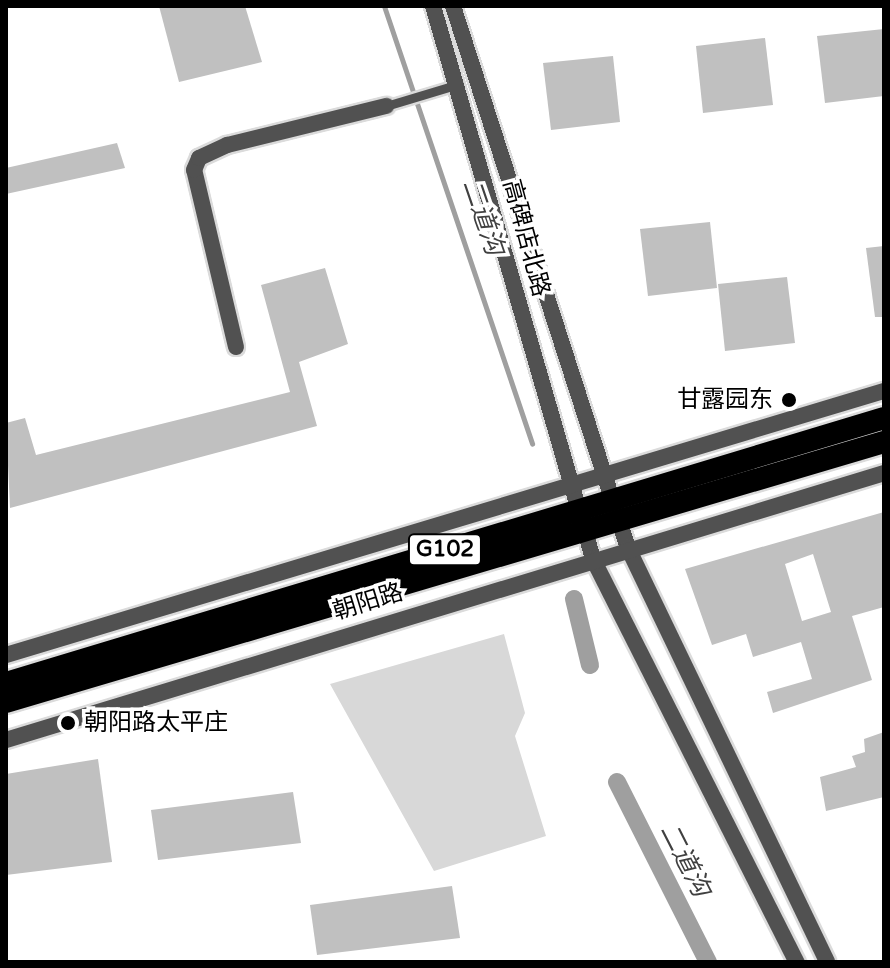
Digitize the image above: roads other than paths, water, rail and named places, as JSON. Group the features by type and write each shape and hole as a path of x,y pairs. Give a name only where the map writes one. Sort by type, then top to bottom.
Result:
{"highway":[{"name":"朝阳路","path":"6,683 884,418"},
{"name":"朝阳路","path":"6,702 884,442"}],"street":[{"name":"高碑店北路","path":"433,6 459,84 567,484 593,559 797,962"},
{"name":"高碑店北路","path":"453,6 628,548 827,962"},
{"path":"236,347 194,170 199,158 227,145 386,106"},
{"path":"6,655 884,391"},
{"name":"朝阳路","path":"6,740 628,548 884,473"}],"lane":[{"path":"386,106 459,84"}],"waterway":[{"name":"二道沟","path":"384,6 532,444"},
{"name":"二道沟","path":"574,599 590,665"},
{"name":"二道沟","path":"617,782 708,962"}],"place":[{"name":"甘露园东","path":"789,400"},
{"name":"朝阳路太平庄","path":"68,723"}]}
